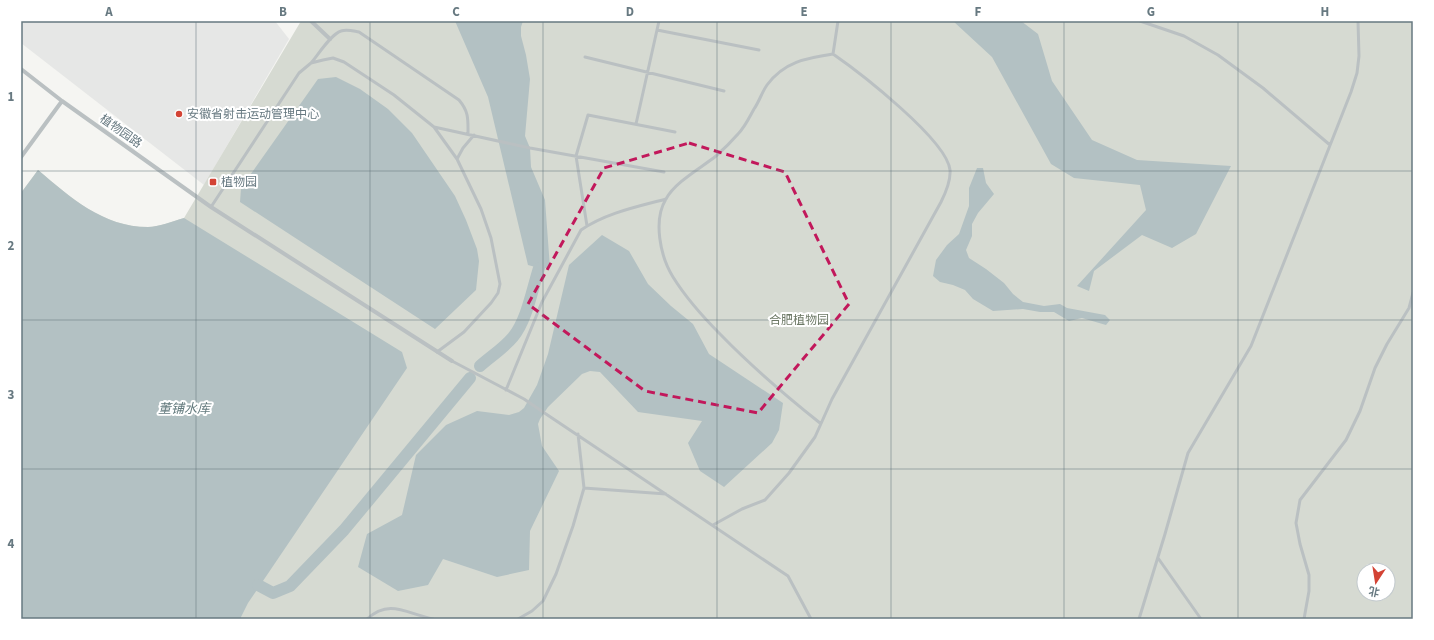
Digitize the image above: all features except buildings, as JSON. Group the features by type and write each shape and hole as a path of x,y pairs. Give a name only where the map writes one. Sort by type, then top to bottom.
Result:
{"street":[{"path":"311,21 330,39"},
{"name":"植物园路","path":"21,69 62,101 210,207 452,361"},
{"path":"21,157 62,101"}],"lane":[{"path":"636,124 658,21"},
{"path":"833,54 838,21"},
{"path":"1140,21 1184,36 1218,55 1263,88 1330,145"},
{"path":"1138,619 1158,558 1188,453 1251,346 1352,92 1357,73 1359,56 1358,21"},
{"path":"210,207 299,73 311,64 330,39 339,31 348,30 359,32 459,100 465,107 468,114 468,134"},
{"path":"657,30 759,50"},
{"path":"713,525 742,509 765,500 789,473 815,437 832,399 941,202 947,188 950,169 947,159 929,136 880,90 833,54 804,58 782,70 766,86 742,131 718,155 672,189 661,210 659,231 664,256 672,276 688,300 744,359 782,393 820,423"},
{"path":"585,57 648,71 724,91"},
{"path":"311,64 328,58 344,62 394,96 434,127 457,159 481,208 500,277 500,288 491,304 478,318 457,338 438,352"},
{"path":"587,226 576,156 588,114 675,132"},
{"path":"434,127 530,148 664,172"},
{"path":"457,159 463,148 474,135"},
{"path":"506,390 542,302 581,230 613,213 666,199"},
{"path":"1304,619 1309,591 1309,575 1300,544 1296,523 1300,500 1346,440 1360,411 1376,368 1387,344 1409,308 1413,293"},
{"path":"452,361 524,400 578,434 788,576 811,619"},
{"path":"518,619 532,612 543,602 556,574 573,526 584,488 578,434"},
{"path":"584,488 667,494"},
{"path":"1158,558 1201,619"},
{"path":"367,619 374,612 384,609 396,609 433,619"}],"highlighted area":[{"path":"689,143 785,172 849,304 758,413 645,391 528,304 604,168"}],"shaded area":[{"name":"安徽省射击运动管理中心","path":"21,21 275,21 289,39 204,185 21,43"}],"green space":[{"name":"合肥植物园","path":"301,21 1413,21 1413,619 21,619 21,193 38,170 75,200 102,216 116,222 132,226 152,227 184,218"}],"water":[{"path":"455,21 523,21 521,36 530,79 525,136 530,148 531,167 545,200 550,268 539,268 528,265 488,97"},
{"path":"953,21 1021,21 1038,34 1052,81 1092,140 1137,160 1231,166 1196,234 1172,248 1142,235 1094,271 1089,291 1077,286 1146,210 1140,185 1074,178 1051,164 992,57"},
{"path":"336,77 360,89 388,109 412,133 455,196 466,220 477,249 479,261 476,290 435,329 240,202 241,188 318,79"},
{"path":"977,168 983,168 986,183 994,194 978,213 972,224 972,236 966,250 969,258 1004,283 1013,294 1023,302 1044,306 1060,304 1067,308 1105,315 1110,320 1106,325 1082,318 1069,321 1054,312 1040,312 1023,309 993,311 973,299 965,290 940,282 933,276 936,260 947,245 959,234 969,206 969,188"},
{"name":"董铺水库","path":"38,170 88,209 116,222 132,226 152,227 184,218 402,352 407,368 248,603 240,619 21,619 21,193"},
{"path":"602,235 629,251 648,284 693,324 709,354 783,403 779,430 772,443 724,487 700,471 688,443 702,421 638,412 600,372 590,371 582,374 548,407 538,424 542,446 559,471 530,531 529,570 497,577 443,559 428,585 398,591 358,567 367,534 402,515 416,455 446,425 477,411 509,415 519,412 524,408 537,385 548,354 569,265"}],"waterway":[{"path":"480,366 505,345 518,330 526,313 539,268"},
{"path":"258,585 273,593 290,586 344,530 470,378"}],"place":[{"name":"安徽省射击运动管理中心","path":"179,114"},
{"name":"植物园","path":"213,182"}]}
